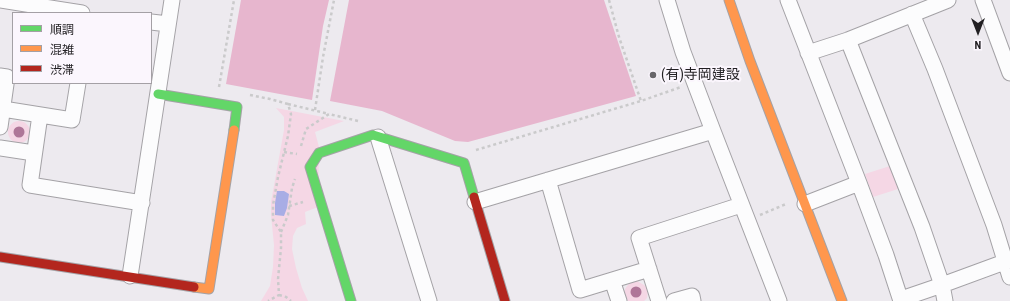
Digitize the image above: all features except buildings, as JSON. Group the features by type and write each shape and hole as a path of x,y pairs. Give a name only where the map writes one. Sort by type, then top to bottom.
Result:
{"street":[{"path":"0,0 76,12"},
{"path":"130,276 172,0"},
{"path":"668,0 681,46 694,82 779,301"},
{"path":"729,0 799,203 842,301"},
{"path":"788,0 859,183 901,300 1008,260"},
{"path":"808,53 848,40 948,0"},
{"path":"983,0 1010,73"},
{"path":"912,14 935,69 1008,260 1010,277"},
{"path":"152,22 168,24"},
{"path":"848,40 922,227 942,285 944,301"},
{"path":"0,76 7,78 0,127"},
{"path":"2,109 72,120 78,84"},
{"path":"0,257 130,276 208,295 237,107 158,94"},
{"path":"40,115 30,185 142,203"},
{"path":"475,202 713,131"},
{"path":"351,301 310,167 319,153 373,135 464,163 505,301"},
{"path":"378,137 428,301"},
{"path":"0,148 34,153"},
{"path":"548,180 580,290 649,269"},
{"path":"799,203 859,183"},
{"path":"659,301 639,238 741,205"},
{"path":"612,280 619,301"},
{"path":"674,301 692,296 694,301"}],"path":[{"path":"215,104 234,0"},
{"path":"315,110 319,78 334,0"},
{"path":"609,0 618,36 642,101"},
{"path":"472,151 642,101 740,66"},
{"path":"248,95 270,99 365,123"},
{"path":"281,232 273,220 273,205 288,136 291,114 288,104"},
{"path":"300,149 306,129 329,114"},
{"path":"284,152 300,154"},
{"path":"279,295 278,279 281,232 288,215 292,188 296,175"},
{"path":"747,221 799,203"},
{"path":"268,301 279,295 286,296 291,301"}],"shaded area":[{"path":"241,0 329,0 323,26 312,100 226,84"},
{"path":"349,0 604,0 636,96 468,142 455,141 382,111 330,101"},
{"path":"276,108 344,121 315,132 319,147 318,207 305,212 306,224 297,228 293,236 292,249 296,268 308,301 261,301 270,286 273,267 274,245 271,202 284,130 284,117"},
{"path":"15,121 23,121 30,128 30,136 23,143 15,143 8,136 8,128"},
{"path":"890,166 898,189 873,197 865,174"},
{"path":"637,281 647,288 647,298 644,301 628,301 624,293 625,289 630,283"}],"water":[{"path":"277,191 284,191 289,194 284,216 275,215"}],"traffic: fast":[{"path":"158,94 237,107 234,130"},
{"path":"351,301 310,167 319,153 373,135 464,163 474,197"}],"traffic: slow":[{"path":"729,0 750,61 842,301"},
{"path":"194,287 209,289 234,130"}],"traffic: jam":[{"path":"474,197 505,301"},
{"path":"0,257 194,287"}],"place":[{"name":"(有)寺岡建設","path":"653,75"}]}
